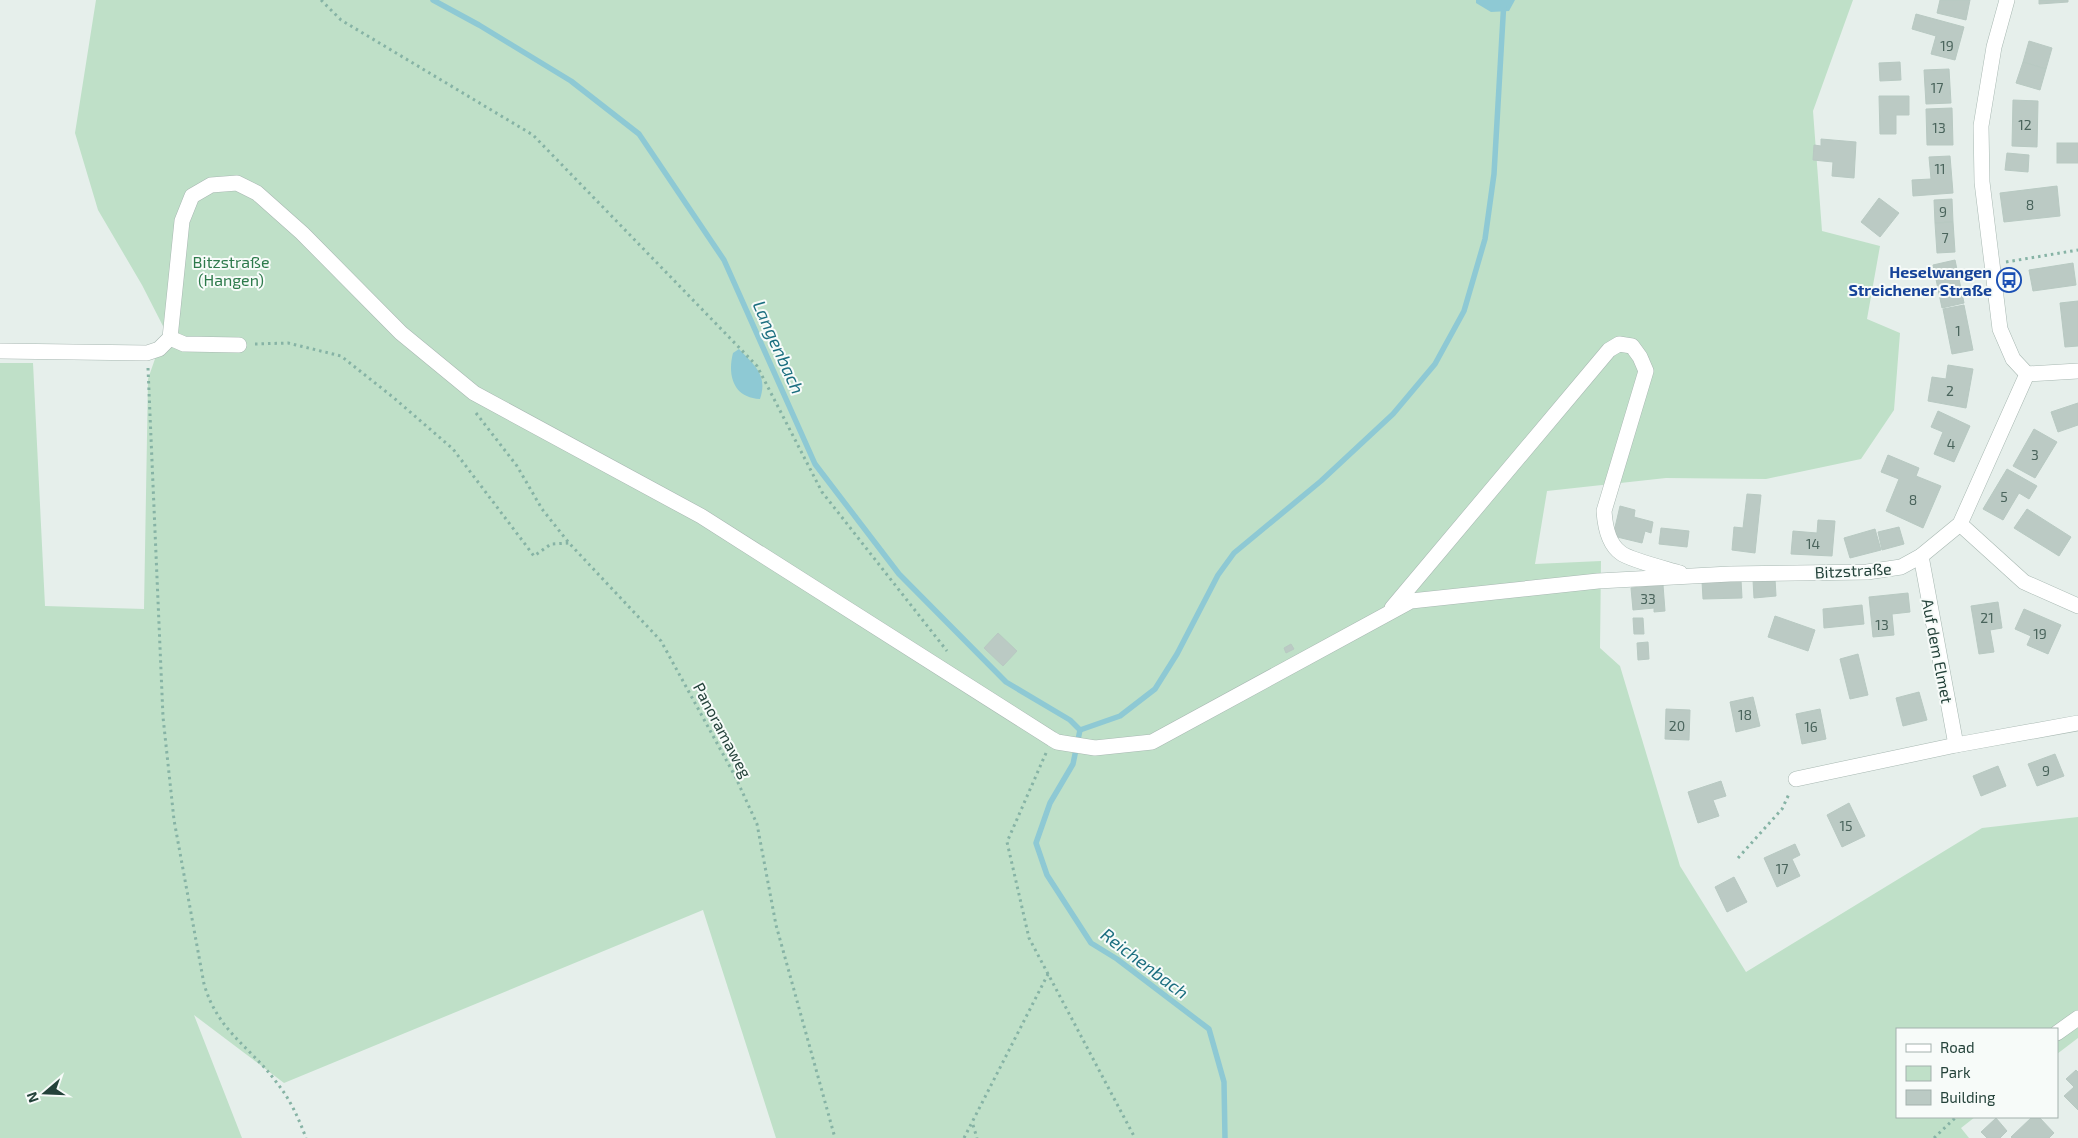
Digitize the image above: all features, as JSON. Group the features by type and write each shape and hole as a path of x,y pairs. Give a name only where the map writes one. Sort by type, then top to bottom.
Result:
{"street":[{"path":"2007,0 1994,47 1982,126 1982,182 2000,329 2013,359 2027,374 2078,371"},
{"path":"0,351 147,353 159,349 170,338 182,221 192,196 211,185 237,183 257,193 302,233 400,333 474,393 701,516 1054,740"},
{"path":"170,338 184,344 239,345"},
{"path":"1387,614 1609,350 1619,344 1632,346 1640,357 1646,371 1604,512 1610,540 1621,554 1689,576"},
{"name":"Bitzstraße","path":"1054,740 1095,748 1152,742 1411,601 1598,581 1689,576 1867,572 1901,567 1921,556 1960,524 2027,374"},
{"path":"1960,524 2024,582 2078,606"},
{"name":"Auf dem Elmet","path":"1921,556 1956,745"},
{"path":"1796,779 1956,745 2078,723"},
{"path":"2058,1032 2078,1018"}],"path":[{"path":"321,0 341,20 534,134 757,366 822,492 945,650 952,656"},
{"path":"1991,264 2078,250"},
{"path":"239,345 288,343 341,356 394,398 453,449 534,556 551,544 569,543"},
{"path":"147,353 163,718 174,820 204,984 210,1002 220,1021 278,1083 300,1121 306,1138"},
{"name":"Panoramaweg","path":"474,393 475,412 517,466 542,508 569,543 661,642 735,776 756,824 776,925 835,1138"},
{"path":"1054,740 1007,842 1029,938 1135,1138"},
{"path":"1738,858 1782,809 1796,779"},
{"path":"964,1138 1048,973"},
{"path":"1934,1138 1955,1118"},
{"path":"972,1124 976,1138"}],"green space":[{"name":"Bitzstraße (Hangen)","path":"96,0 1853,0 1813,111 1822,231 1880,246 1867,319 1900,333 1894,410 1861,459 1766,479 1666,478 1547,491 1535,564 1601,561 1600,648 1620,666 1680,866 1746,972 1982,828 2078,817 2078,1038 2058,1053 2058,1028 1896,1028 1896,1118 1974,1118 1961,1128 1969,1138 776,1138 703,910 284,1083 194,1015 242,1138 0,1138 0,363 33,363 45,606 144,609 148,379 165,330 142,285 98,210 75,133"}],"water":[{"path":"1476,0 1515,0 1509,11 1491,12 1476,3"},
{"path":"739,349 755,366 761,377 762,391 760,399 744,395 734,384 731,362 733,353"}],"building":[{"path":"1940,0 1970,0 1966,20 1937,13"},
{"path":"2039,0 2068,0 2068,2 2039,4"},
{"path":"1916,14 1964,27 1955,60 1931,54 1936,36 1912,29"},
{"path":"2029,41 2052,48 2046,69 2023,62"},
{"path":"1900,62 1901,80 1880,81 1879,63"},
{"path":"2023,62 2046,69 2040,90 2016,83"},
{"path":"1949,69 1951,103 1926,104 1924,70"},
{"path":"1879,96 1909,96 1909,115 1896,115 1896,134 1880,134"},
{"path":"2013,100 2038,101 2037,147 2012,146"},
{"path":"1952,108 1953,145 1927,145 1926,109"},
{"path":"1821,139 1856,142 1854,178 1832,176 1833,162 1813,160 1814,145 1821,146"},
{"path":"2057,143 2078,143 2078,163 2057,163"},
{"path":"2007,153 2029,155 2028,172 2005,170"},
{"path":"1950,156 1953,193 1913,196 1912,180 1931,179 1929,157"},
{"path":"2057,186 2060,216 2004,222 2000,193"},
{"path":"1879,198 1899,213 1880,237 1861,222"},
{"path":"1952,199 1953,222 1935,223 1934,200"},
{"path":"1953,222 1955,252 1937,253 1935,223"},
{"path":"1955,260 1964,303 1942,308 1933,265"},
{"path":"2073,263 2076,285 2033,291 2029,270"},
{"path":"2078,301 2078,346 2065,347 2060,303"},
{"path":"1964,305 1973,350 1952,354 1943,309"},
{"path":"1948,365 1973,369 1966,408 1928,401 1932,377 1946,379"},
{"path":"2078,403 2078,425 2058,432 2051,412"},
{"path":"1938,411 1970,426 1954,462 1934,454 1943,432 1931,427"},
{"path":"2034,429 2057,442 2035,478 2013,466"},
{"path":"1888,455 1919,468 1916,476 1941,486 1923,528 1886,511 1899,479 1881,472"},
{"path":"2007,469 2037,486 2029,499 2019,493 2003,520 1983,509"},
{"path":"1747,494 1761,495 1755,553 1732,550 1734,527 1743,528"},
{"path":"1620,506 1635,510 1634,517 1653,522 1651,533 1645,531 1642,543 1613,536"},
{"path":"2027,509 2071,537 2059,556 2014,528"},
{"path":"1818,520 1835,521 1832,556 1791,554 1793,531 1817,533"},
{"path":"1899,527 1904,544 1882,550 1878,532"},
{"path":"1661,528 1689,531 1687,547 1659,544"},
{"path":"1875,529 1881,550 1850,558 1844,538"},
{"path":"1775,579 1776,596 1754,598 1753,580"},
{"path":"1741,580 1742,598 1703,599 1702,581"},
{"path":"1663,585 1665,611 1654,612 1654,608 1633,610 1631,588"},
{"path":"1908,593 1910,612 1892,614 1894,635 1873,637 1869,597"},
{"path":"1998,602 2002,628 1990,630 1994,652 1979,654 1971,606"},
{"path":"1862,605 1864,624 1824,628 1823,609"},
{"path":"2024,609 2061,625 2048,654 2027,645 2031,636 2015,629"},
{"path":"1775,616 1815,630 1808,651 1768,637"},
{"path":"1633,618 1643,618 1644,634 1634,634"},
{"path":"998,633 1017,651 1003,666 984,648"},
{"path":"1648,642 1649,659 1638,660 1637,643"},
{"path":"1291,644 1294,649 1286,653 1284,648"},
{"path":"1858,654 1868,695 1850,699 1840,659"},
{"path":"1919,692 1927,720 1903,726 1896,698"},
{"path":"1753,697 1760,726 1736,732 1730,702"},
{"path":"1666,709 1690,710 1689,740 1665,739"},
{"path":"1820,709 1826,739 1802,744 1796,714"},
{"path":"2055,754 2064,776 2037,786 2028,764"},
{"path":"1998,766 2006,786 1981,796 1973,776"},
{"path":"1721,781 1726,796 1713,800 1719,816 1698,823 1688,792"},
{"path":"1849,803 1865,836 1842,847 1827,815"},
{"path":"1795,844 1800,855 1792,859 1800,876 1777,887 1764,858"},
{"path":"1734,877 1747,902 1727,912 1715,887"},
{"path":"2076,1070 2078,1072 2078,1110 2064,1096 2074,1087 2066,1079"},
{"path":"1996,1118 2007,1131 2000,1138 1987,1138 1981,1132"},
{"path":"2031,1118 2040,1118 2054,1133 2049,1138 2011,1137"}],"waterway":[{"name":"Langenbach","path":"433,0 479,25 571,81 639,134 724,260 815,464 899,574 1006,682 1070,720 1080,730"},
{"path":"1080,730 1120,716 1155,689 1177,654 1218,575 1234,553 1321,481 1393,414 1435,364 1464,311 1485,239 1494,174 1504,0"},
{"name":"Reichenbach","path":"1080,730 1073,764 1050,803 1036,843 1047,875 1091,943 1117,959 1209,1029 1224,1082 1225,1138"}],"place":[{"name":"Heselwangen Streichener Straße","path":"2009,280"}]}
